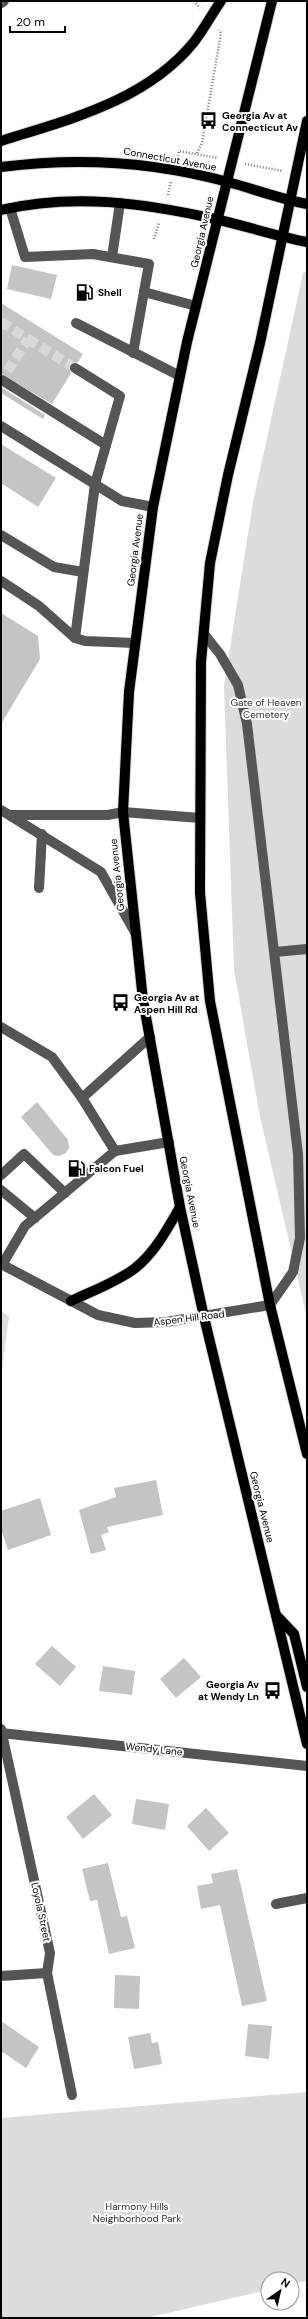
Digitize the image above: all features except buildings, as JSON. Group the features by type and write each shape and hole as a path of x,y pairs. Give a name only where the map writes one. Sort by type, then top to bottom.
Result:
{"main road":[{"path":"1,141 79,116 110,104 152,80 194,42 221,1"},
{"name":"Georgia Avenue","path":"272,1 196,306 153,507 130,692 123,812 136,934 150,1037 180,1207 204,1317 307,1744"},
{"path":"307,121 260,343 228,475 211,555 201,662 200,818 200,893 210,1001 270,1305 307,1454"},
{"name":"Connecticut Avenue","path":"1,167 78,161 111,161 149,166 227,182 290,201 307,204"},
{"path":"5,209 79,201 120,202 217,219 282,237 307,242"},
{"path":"71,1301 135,1268 145,1259 164,1234 180,1207"},
{"path":"276,1615 294,1634 307,1687"}],"street":[{"path":"112,257 120,202"},
{"path":"5,209 25,257 93,254 149,264 133,353"},
{"path":"144,292 196,306"},
{"path":"76,324 180,376"},
{"path":"75,368 120,396 95,484 75,638"},
{"path":"2,380 106,445"},
{"path":"1,426 122,501 153,507"},
{"path":"1,535 54,567 83,572"},
{"path":"1,581 39,606 75,638 85,641 135,643"},
{"path":"204,634 220,654 238,685 247,724 298,1154 300,1238 293,1272 270,1305"},
{"path":"1,810 42,834 101,872 136,934"},
{"path":"10,815 108,816 123,812 200,818"},
{"path":"39,888 42,834"},
{"path":"275,952 307,949"},
{"path":"1,1027 52,1057 82,1098 115,1151"},
{"path":"82,1098 150,1037"},
{"path":"1,1264 25,1226 115,1151 169,1142"},
{"path":"1,1174 24,1154 65,1194"},
{"path":"1,1190 35,1218"},
{"name":"Aspen Hill Road","path":"1,1264 98,1315 135,1323 166,1322 204,1317 270,1305"},
{"name":"Wendy Lane","path":"1,1732 307,1766"},
{"name":"Loyola Street","path":"1,1732 50,1953 47,1973 72,2095"},
{"path":"276,1904 307,1898"},
{"path":"1,1976 47,1973"}],"path":[{"path":"194,1 221,33 202,143 197,153"}],"green space":[{"name":"Gate of Heaven Cemetery","path":"307,270 307,1318 260,1117 234,970 224,686 253,502 303,273"},
{"path":"1,1311 9,1316 1,1377"},
{"name":"Harmony Hills Neighborhood Park","path":"307,2092 307,2281 300,2282 300,2271 260,2271 260,2292 146,2318 1,2318 1,2118"}],"tunnel":[{"path":"1,322 28,339 1,381"},
{"path":"28,339 75,368"}],"place":[{"name":"Georgia Av at Connecticut Av","path":"209,121"},
{"name":"Shell","path":"85,292"},
{"name":"Georgia Av at Aspen Hill Rd","path":"121,1003"},
{"name":"Falcon Fuel","path":"76,1168"},
{"name":"Georgia Av at Wendy Ln","path":"272,1690"}]}
